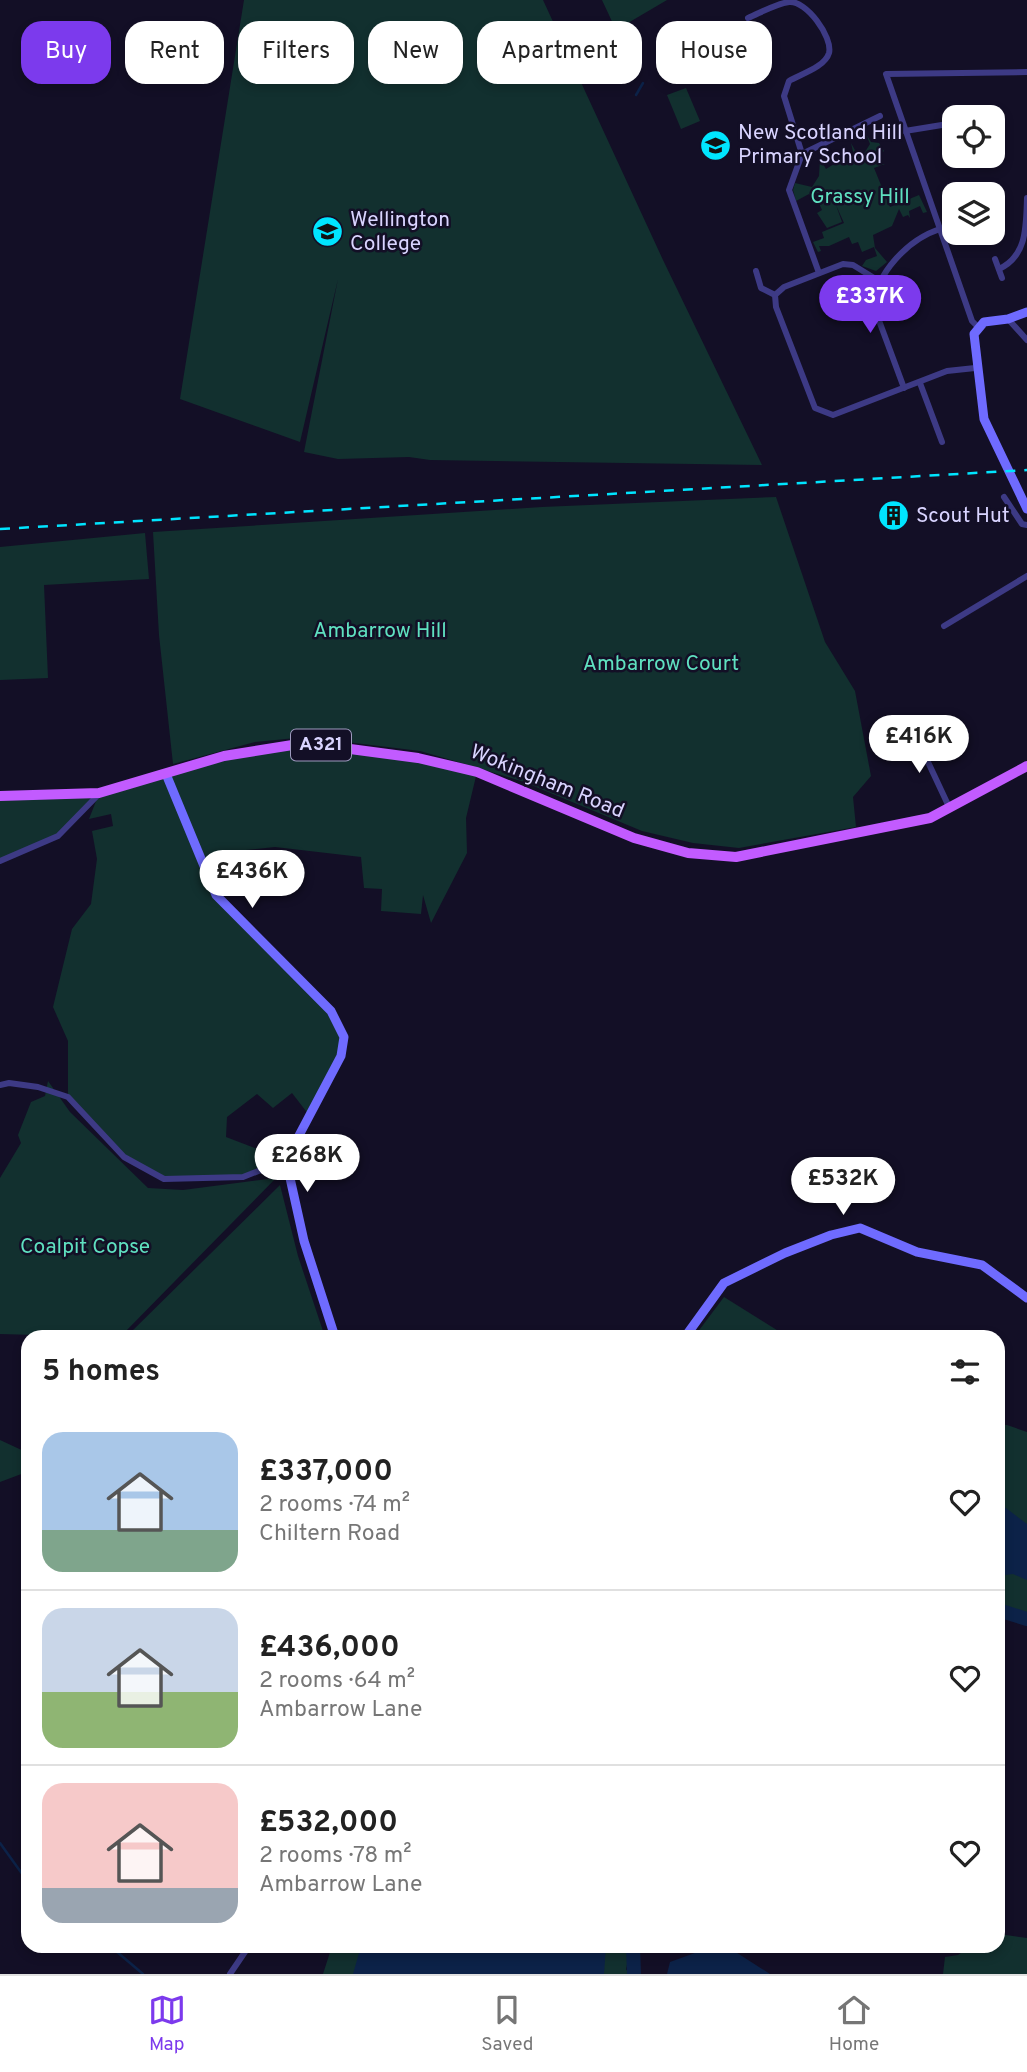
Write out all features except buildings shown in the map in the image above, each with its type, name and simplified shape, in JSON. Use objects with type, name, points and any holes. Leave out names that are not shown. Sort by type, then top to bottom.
[{"type":"main road","name":"Wokingham Road","points":[[0,796],[99,793],[235,753],[306,743],[418,758],[489,775],[634,838],[688,853],[736,857],[894,826],[950,809],[1027,766]]},
{"type":"street","points":[[748,18],[788,2],[799,3],[808,7],[829,44],[829,54],[820,65],[789,81],[784,96],[802,154],[789,190],[819,274]]},
{"type":"street","points":[[977,327],[972,321],[886,74],[1027,72]]},
{"type":"street","points":[[802,154],[880,116]]},
{"type":"street","points":[[905,131],[942,125]]},
{"type":"street","points":[[999,269],[1010,265],[1027,237],[1027,198]]},
{"type":"street","points":[[904,388],[874,307],[879,281],[917,239],[940,229]]},
{"type":"street","points":[[995,259],[1002,278]]},
{"type":"street","points":[[775,295],[784,288],[843,264],[853,265],[879,281]]},
{"type":"street","points":[[756,271],[761,288],[775,295]]},
{"type":"street","points":[[775,295],[775,307],[815,408],[833,415],[920,383],[947,370],[975,368]]},
{"type":"street","points":[[1027,312],[1009,319],[984,322],[977,327],[974,334],[975,368],[984,419],[1027,509]]},
{"type":"street","points":[[1009,319],[1027,340]]},
{"type":"street","points":[[920,383],[942,442]]},
{"type":"street","points":[[1003,497],[1022,524],[1027,525]]},
{"type":"street","points":[[944,626],[1027,576]]},
{"type":"street","points":[[913,730],[950,809]]},
{"type":"street","points":[[166,774],[216,895],[331,1011],[344,1037],[341,1056],[286,1160],[304,1241],[333,1330]]},
{"type":"street","points":[[0,861],[58,836],[99,793]]},
{"type":"street","points":[[0,1086],[9,1083],[38,1087],[68,1097],[74,1107],[124,1157],[164,1179],[243,1177],[286,1160]]},
{"type":"street","points":[[690,1330],[724,1283],[785,1253],[831,1235],[860,1228],[917,1252],[982,1265],[1027,1298]]},
{"type":"street","points":[[230,1974],[244,1953]]},
{"type":"green space","points":[[244,0],[543,0],[553,21],[477,21],[477,84],[582,84],[762,465],[430,460],[409,457],[338,459],[304,452],[338,279],[300,442],[180,399],[238,37],[238,84],[354,84],[354,21],[241,21]]},
{"type":"green space","points":[[602,0],[667,0],[631,21],[612,21]]},
{"type":"green space","points":[[686,88],[700,121],[681,129],[667,95]]},
{"type":"green space","name":"Grassy Hill","points":[[866,134],[871,142],[879,143],[884,151],[877,157],[879,164],[885,164],[874,168],[890,207],[919,195],[927,212],[923,213],[920,206],[909,211],[910,218],[908,215],[903,217],[899,209],[892,226],[873,235],[875,248],[887,262],[876,271],[862,266],[866,260],[877,256],[874,247],[862,252],[858,242],[852,244],[849,237],[829,246],[819,246],[821,251],[818,252],[813,242],[824,238],[822,232],[844,223],[836,205],[842,222],[827,228],[817,213],[822,210],[816,197],[811,198],[809,194],[796,201],[793,190],[795,183],[812,187],[819,176],[820,159],[826,169],[839,161],[836,151],[841,160],[854,156],[851,143],[856,152],[865,152],[870,144]]},
{"type":"green space","points":[[776,497],[825,642],[855,691],[871,776],[853,797],[856,827],[739,848],[693,843],[642,831],[524,782],[420,751],[306,737],[255,742],[173,764],[159,635],[153,532],[542,507]]},
{"type":"green space","points":[[145,533],[149,579],[44,585],[48,678],[0,680],[0,547]]},
{"type":"green space","points":[[305,743],[477,772],[466,818],[467,853],[431,923],[423,895],[421,914],[381,911],[382,889],[364,888],[361,857],[275,847],[246,850],[251,869],[217,895],[326,1007],[339,1025],[344,1038],[341,1056],[309,1115],[292,1093],[273,1108],[257,1094],[227,1117],[226,1137],[286,1160],[243,1177],[164,1179],[124,1157],[68,1097],[68,1041],[53,1007],[72,929],[91,904],[97,859],[92,831],[113,826],[111,814],[89,819],[98,796],[58,836],[0,861],[0,796],[99,793],[224,756]]},
{"type":"green space","name":"Coalpit Copse","points":[[48,1081],[70,1112],[148,1188],[183,1190],[276,1178],[127,1330],[21,1330],[21,1335],[0,1334],[0,1178],[21,1143],[18,1135],[31,1102],[45,1096]]},
{"type":"green space","points":[[280,1185],[298,1256],[323,1330],[133,1330]]},
{"type":"green space","points":[[724,1297],[777,1330],[699,1330]]},
{"type":"green space","points":[[1005,1425],[1027,1432],[1027,1620],[1005,1613]]},
{"type":"green space","points":[[0,1440],[21,1450],[21,1474],[0,1482]]},
{"type":"green space","points":[[1005,1935],[1027,1938],[1027,1974],[943,1974],[945,1957],[1005,1953]]},
{"type":"green space","points":[[330,1953],[630,1953],[626,1969],[629,1974],[323,1974]]},
{"type":"water","points":[[1005,1507],[1027,1524],[1027,1580],[1013,1574],[1005,1575]]},
{"type":"water","points":[[359,1953],[606,1953],[604,1974],[353,1974]]},
{"type":"water","points":[[695,1953],[737,1953],[770,1974],[667,1974],[670,1962]]},
{"type":"waterway","points":[[636,95],[643,83]]},
{"type":"waterway","points":[[1005,1612],[1027,1619]]},
{"type":"waterway","points":[[0,1843],[21,1872]]},
{"type":"waterway","points":[[118,1953],[143,1974]]},
{"type":"waterway","points":[[633,1953],[634,1974]]},
{"type":"railway","points":[[0,529],[1027,470]]},
{"type":"place","name":"New Scotland Hill Primary School","points":[[715,145]]},
{"type":"place","name":"Wellington College","points":[[327,232]]},
{"type":"place","name":"Scout Hut","points":[[893,516]]},
{"type":"park label","name":"Ambarrow Hill","points":[[380,631]]},
{"type":"park label","name":"Ambarrow Court","points":[[661,664]]}]
